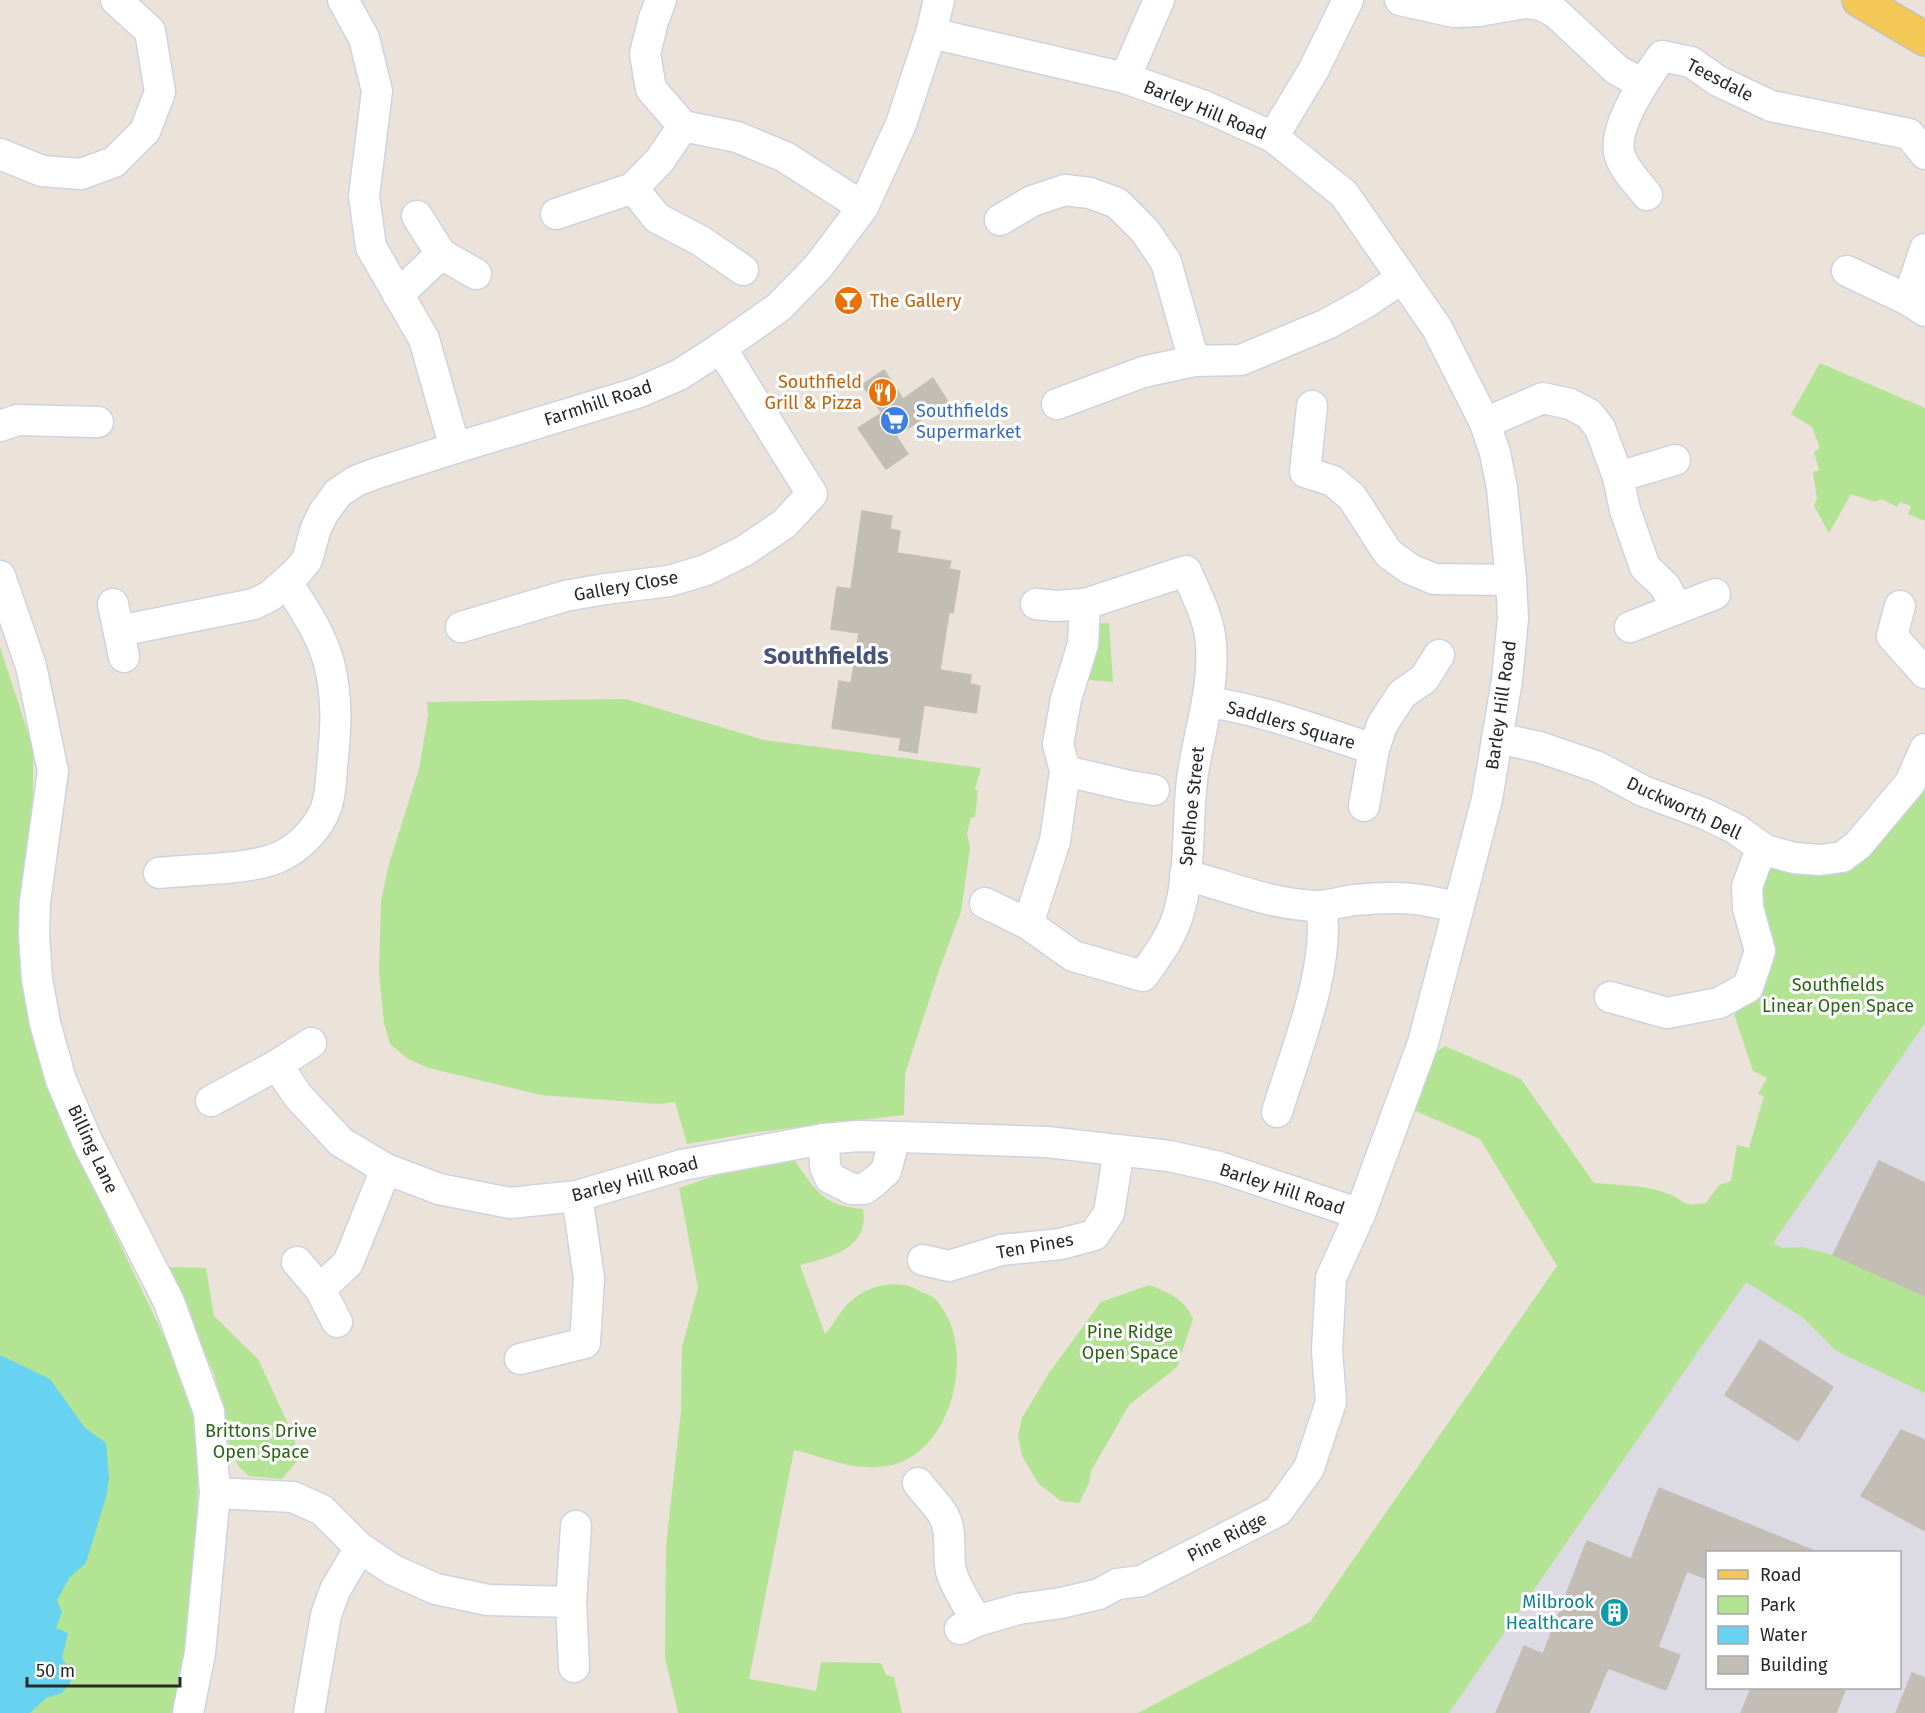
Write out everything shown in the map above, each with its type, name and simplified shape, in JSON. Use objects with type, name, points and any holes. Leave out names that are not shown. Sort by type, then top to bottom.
[{"type":"main road","points":[[1859,0],[1925,39]]},
{"type":"street","points":[[0,154],[42,171],[81,174],[114,162],[145,131],[160,92],[150,31],[116,0]]},
{"type":"street","points":[[343,0],[364,38],[377,91],[364,196],[370,247],[424,339],[455,448]]},
{"type":"street","points":[[661,0],[652,21],[645,54],[649,81],[651,89],[683,126],[737,137],[785,157],[863,207]]},
{"type":"street","name":"Farmhill Road","points":[[119,631],[254,604],[270,596],[287,582],[307,560],[316,528],[338,493],[374,474],[637,393],[679,375],[779,307],[818,267],[863,207],[901,124],[931,33],[939,0]]},
{"type":"street","points":[[1125,78],[1159,0]]},
{"type":"street","points":[[1274,137],[1313,71],[1348,0]]},
{"type":"street","points":[[1400,0],[1454,12],[1479,11],[1525,3],[1541,5],[1556,13],[1617,70],[1642,84]]},
{"type":"street","name":"Barley Hill Road","points":[[278,1065],[298,1096],[341,1142],[386,1169],[440,1189],[510,1203],[577,1196],[682,1165],[824,1139],[858,1136],[1047,1143],[1169,1156],[1219,1167],[1360,1214],[1424,1043],[1487,799],[1508,680],[1513,618],[1511,580],[1502,488],[1495,453],[1485,423],[1437,328],[1344,194],[1274,137],[1204,106],[1125,78],[931,33]]},
{"type":"street","name":"Teesdale","points":[[1647,195],[1627,169],[1619,154],[1619,141],[1623,126],[1642,84],[1662,56],[1691,62],[1718,81],[1771,106],[1909,134],[1925,154]]},
{"type":"street","points":[[556,214],[633,188],[660,160],[683,126]]},
{"type":"street","points":[[633,188],[657,218],[701,241],[742,270]]},
{"type":"street","points":[[1000,220],[1032,201],[1065,190],[1090,193],[1117,203],[1145,231],[1166,262],[1194,361]]},
{"type":"street","points":[[417,216],[441,254],[476,274]]},
{"type":"street","points":[[1847,271],[1917,305],[1925,249]]},
{"type":"street","points":[[398,295],[441,254]]},
{"type":"street","points":[[1057,404],[1143,372],[1194,361],[1241,360],[1327,324],[1365,303],[1402,278]]},
{"type":"street","name":"Gallery Close","points":[[461,627],[565,597],[605,589],[669,581],[706,570],[744,551],[784,524],[812,494],[721,348]]},
{"type":"street","points":[[1485,423],[1543,398],[1570,404],[1589,414],[1600,428],[1618,477],[1624,510],[1645,567],[1665,586],[1677,609]]},
{"type":"street","points":[[1312,406],[1305,472],[1333,481],[1352,497],[1388,552],[1410,569],[1434,579],[1511,580]]},
{"type":"street","points":[[0,426],[17,420],[98,422]]},
{"type":"street","points":[[1618,477],[1675,460]]},
{"type":"street","name":"Spelhoe Street","points":[[1085,604],[1186,571],[1205,613],[1212,657],[1208,702],[1198,740],[1192,783],[1185,875],[1288,904],[1321,906],[1350,900],[1392,896],[1425,898],[1458,908]]},
{"type":"street","name":"Billing Lane","points":[[0,576],[31,666],[53,771],[34,902],[36,957],[45,1023],[61,1080],[87,1141],[169,1302],[209,1412],[215,1493],[201,1653],[188,1713]]},
{"type":"street","points":[[159,873],[257,864],[278,858],[295,848],[310,834],[323,814],[330,792],[337,719],[335,690],[328,661],[316,629],[287,582]]},
{"type":"street","points":[[1630,627],[1715,594]]},
{"type":"street","points":[[1028,924],[1055,841],[1065,771],[1058,744],[1066,699],[1083,644],[1085,604],[1056,606],[1036,604]]},
{"type":"street","points":[[1900,606],[1892,636],[1925,673]]},
{"type":"street","name":"Saddlers Square","points":[[1364,806],[1374,749],[1382,725],[1402,694],[1425,679],[1440,655]]},
{"type":"street","name":"Saddlers Square","points":[[1208,702],[1226,704],[1374,749]]},
{"type":"street","name":"Duckworth Dell","points":[[1497,738],[1539,747],[1598,767],[1643,791],[1705,814],[1736,829],[1765,850],[1794,858],[1820,860],[1842,856],[1858,845],[1911,783],[1925,749]]},
{"type":"street","points":[[1065,771],[1154,790]]},
{"type":"street","points":[[1610,997],[1667,1013],[1719,1003],[1748,987],[1760,951],[1748,908],[1747,887],[1756,862],[1765,850]]},
{"type":"street","points":[[985,903],[1028,924],[1073,956],[1143,976],[1167,942],[1180,909],[1185,875]]},
{"type":"street","points":[[1277,1112],[1317,978],[1322,950],[1321,906]]},
{"type":"street","points":[[211,1101],[278,1065],[311,1043]]},
{"type":"street","points":[[824,1139],[825,1167],[830,1178],[852,1189],[864,1188],[886,1171],[895,1137]]},
{"type":"street","name":"Ten Pines","points":[[923,1260],[949,1266],[1001,1250],[1061,1244],[1094,1235],[1109,1213],[1119,1150]]},
{"type":"street","points":[[320,1289],[348,1263],[386,1169]]},
{"type":"street","points":[[520,1359],[596,1348],[577,1196]]},
{"type":"street","name":"Pine Ridge","points":[[918,1483],[944,1517],[949,1532],[948,1553],[951,1572],[969,1625],[1018,1609],[1080,1599],[1099,1594],[1117,1584],[1140,1581],[1278,1511],[1309,1468],[1331,1402],[1327,1350],[1331,1278],[1360,1214]]},
{"type":"street","points":[[297,1262],[320,1289],[337,1322]]},
{"type":"street","points":[[215,1493],[293,1497],[322,1510],[360,1548],[393,1570],[436,1589],[488,1600],[571,1602]]},
{"type":"street","points":[[574,1666],[571,1602],[576,1526]]},
{"type":"street","points":[[309,1713],[326,1615],[335,1590],[360,1548]]},
{"type":"shaded area","points":[[1925,1023],[1925,1296],[1833,1255],[1801,1247],[1782,1249],[1772,1243]]},
{"type":"shaded area","points":[[1746,1281],[1802,1317],[1836,1351],[1925,1393],[1925,1713],[1449,1713]]},
{"type":"green space","points":[[1820,363],[1925,408],[1925,521],[1908,514],[1911,506],[1900,502],[1897,507],[1882,499],[1875,502],[1851,494],[1829,533],[1814,506],[1817,499],[1813,472],[1819,470],[1814,452],[1820,448],[1812,427],[1791,414]]},
{"type":"green space","points":[[1109,623],[1113,682],[1079,679],[1091,624]]},
{"type":"green space","points":[[0,647],[33,748],[34,1036],[108,1219],[169,1347],[182,1379],[195,1423],[198,1471],[196,1571],[176,1713],[0,1713]]},
{"type":"green space","points":[[626,699],[764,740],[981,768],[975,789],[978,791],[975,817],[971,818],[967,833],[970,848],[961,912],[939,970],[905,1074],[904,1115],[757,1132],[687,1144],[675,1102],[659,1104],[541,1095],[429,1068],[408,1059],[390,1044],[384,1023],[379,973],[381,901],[389,864],[419,769],[428,716],[427,702]]},
{"type":"green space","name":"Southfields Linear Open Space","points":[[1925,749],[1925,1023],[1773,1243],[1782,1248],[1801,1247],[1833,1255],[1925,1296],[1925,1393],[1836,1351],[1802,1317],[1746,1282],[1449,1713],[1138,1713],[1310,1622],[1557,1266],[1480,1139],[1411,1109],[1430,1056],[1445,1046],[1521,1079],[1594,1183],[1648,1188],[1673,1195],[1686,1204],[1706,1203],[1719,1185],[1731,1181],[1737,1145],[1749,1148],[1764,1096],[1758,1094],[1767,1078],[1753,1071],[1732,1008],[1748,987],[1756,862],[1842,857]]},
{"type":"green space","points":[[795,1161],[815,1189],[829,1200],[863,1209],[864,1223],[854,1242],[835,1254],[800,1265],[825,1334],[846,1305],[862,1293],[883,1285],[909,1286],[932,1297],[942,1308],[952,1327],[956,1350],[956,1374],[952,1399],[942,1422],[929,1441],[912,1456],[892,1465],[866,1467],[842,1464],[794,1450],[749,1679],[816,1691],[821,1662],[881,1663],[886,1675],[894,1677],[902,1713],[678,1713],[665,1658],[666,1546],[681,1411],[682,1347],[698,1288],[679,1188],[755,1162]]},
{"type":"green space","name":"Brittons Drive Open Space","points":[[168,1267],[206,1268],[214,1316],[258,1359],[294,1437],[298,1460],[282,1479],[249,1476],[239,1467],[229,1446],[227,1422],[214,1374]]},
{"type":"green space","name":"Pine Ridge Open Space","points":[[1149,1285],[1181,1301],[1193,1319],[1177,1367],[1129,1405],[1091,1471],[1089,1483],[1079,1503],[1061,1501],[1039,1484],[1022,1456],[1018,1435],[1022,1418],[1049,1373],[1101,1302]]},
{"type":"water","points":[[0,1355],[50,1379],[85,1428],[106,1443],[109,1478],[106,1497],[86,1563],[70,1577],[57,1600],[62,1613],[56,1628],[68,1633],[62,1658],[69,1668],[71,1681],[62,1693],[46,1698],[30,1713],[0,1713]]},
{"type":"building","name":"Southfields Supermarket","points":[[884,370],[903,399],[933,378],[948,402],[896,436],[908,454],[886,469],[858,428],[882,413],[862,385]]},
{"type":"building","points":[[862,511],[892,516],[890,529],[900,531],[897,553],[951,561],[949,569],[960,571],[953,613],[949,612],[940,670],[971,675],[970,684],[980,686],[976,713],[924,705],[917,753],[899,750],[901,738],[832,728],[839,681],[851,683],[859,633],[831,629],[837,587],[851,589]]},
{"type":"building","points":[[1879,1161],[1925,1183],[1925,1296],[1833,1255]]},
{"type":"building","points":[[1760,1340],[1833,1387],[1798,1441],[1725,1395]]},
{"type":"building","points":[[1901,1430],[1925,1440],[1925,1531],[1861,1496]]},
{"type":"building","points":[[1659,1488],[1815,1551],[1706,1551],[1706,1579],[1687,1571],[1658,1647],[1680,1655],[1666,1690],[1608,1668],[1589,1713],[1496,1713],[1524,1646],[1543,1654],[1587,1541],[1631,1559]]},
{"type":"building","points":[[1912,1673],[1925,1678],[1925,1713],[1896,1713]]},
{"type":"building","points":[[1751,1689],[1846,1689],[1836,1713],[1741,1713]]},
{"type":"place","name":"The Gallery","points":[[849,301]]},
{"type":"place","name":"Southfield Grill & Pizza","points":[[883,392]]},
{"type":"place","name":"Southfields Supermarket","points":[[895,421]]},
{"type":"place","name":"Milbrook Healthcare","points":[[1615,1612]]},
{"type":"district","name":"Southfields","points":[[826,656]]}]
